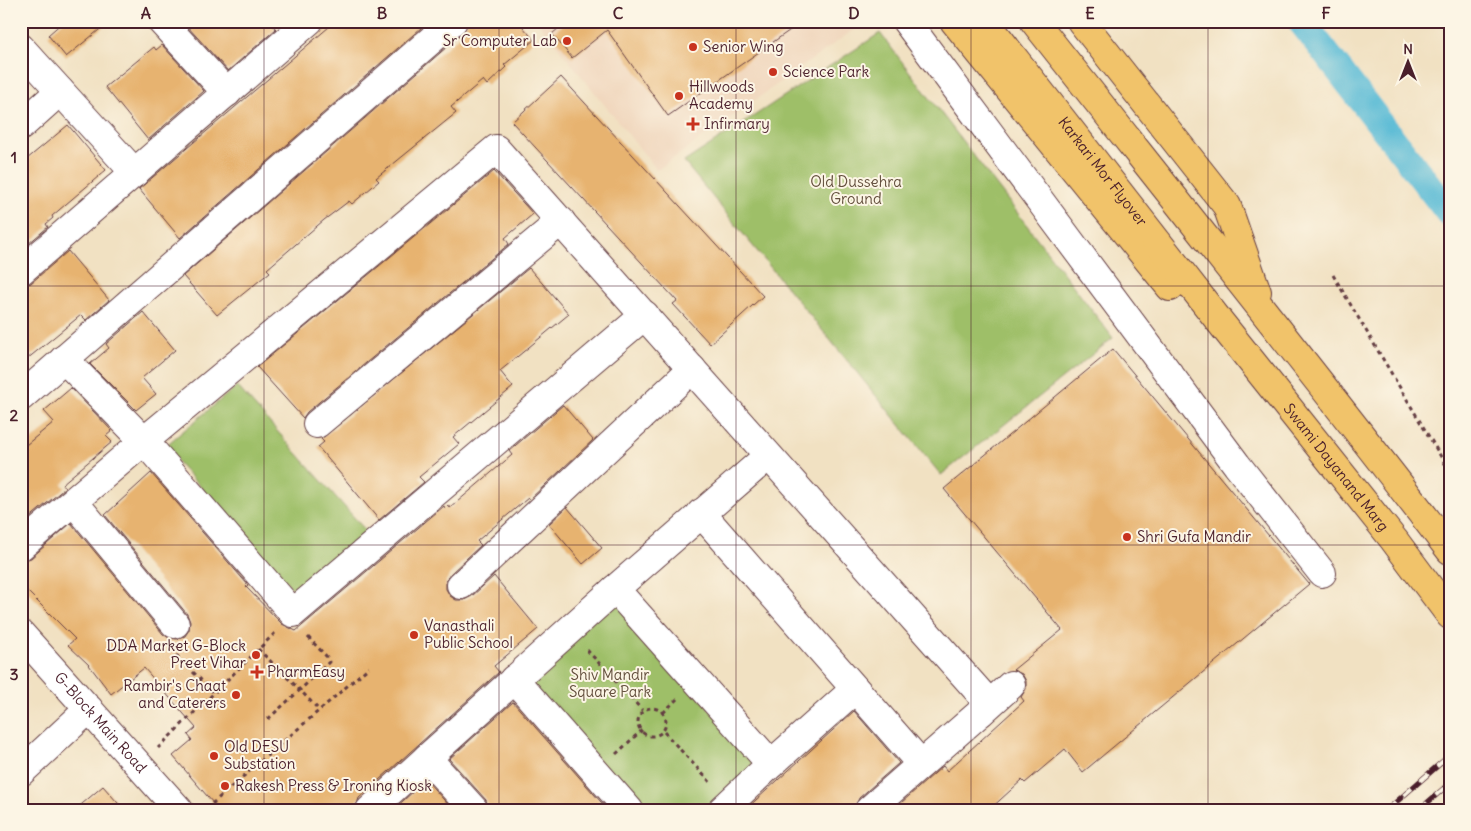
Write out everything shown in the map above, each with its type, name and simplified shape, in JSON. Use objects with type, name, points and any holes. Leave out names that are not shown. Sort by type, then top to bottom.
[{"type":"main road","points":[[954,21],[1174,292],[1220,322]]},
{"type":"main road","name":"Karkari Mor Flyover","points":[[985,21],[1220,322]]},
{"type":"main road","points":[[1034,21],[1225,263],[1262,307],[1450,550]]},
{"type":"main road","points":[[1082,21],[1128,83],[1227,206],[1262,307]]},
{"type":"main road","name":"Swami Dayanand Marg","points":[[1220,322],[1394,540],[1450,615]]},
{"type":"street","points":[[161,21],[227,93]]},
{"type":"street","points":[[21,271],[310,21]]},
{"type":"street","points":[[21,397],[453,21]]},
{"type":"street","points":[[906,21],[1237,465],[1322,573]]},
{"type":"street","points":[[21,48],[135,174]]},
{"type":"street","points":[[21,126],[60,91]]},
{"type":"street","points":[[21,546],[144,441],[496,149],[980,693],[984,702],[981,712]]},
{"type":"street","points":[[317,424],[561,221]]},
{"type":"street","points":[[64,359],[144,441],[293,613],[645,315]]},
{"type":"street","points":[[462,584],[692,369]]},
{"type":"street","points":[[370,810],[615,588],[768,456]]},
{"type":"street","points":[[74,502],[175,624]]},
{"type":"street","points":[[701,513],[921,764]]},
{"type":"street","points":[[615,588],[770,764]]},
{"type":"street","name":"G-Block Main Road","points":[[21,634],[179,810]]},
{"type":"street","points":[[514,679],[629,810]]},
{"type":"street","points":[[869,810],[1011,685]]},
{"type":"street","points":[[720,800],[770,764],[855,689]]},
{"type":"street","points":[[21,772],[89,710]]},
{"type":"street","points":[[427,758],[474,810]]},
{"type":"path","points":[[1333,275],[1450,472]]},
{"type":"path","points":[[139,765],[276,631]]},
{"type":"path","points":[[268,719],[329,662],[327,657],[302,632]]},
{"type":"path","points":[[581,644],[642,710]]},
{"type":"path","points":[[258,649],[319,710]]},
{"type":"path","points":[[176,655],[214,693]]},
{"type":"path","points":[[205,810],[369,667]]},
{"type":"path","points":[[663,713],[683,694]]},
{"type":"path","points":[[652,708],[663,713],[667,726],[664,732],[651,736],[642,730],[639,720],[642,710],[652,708]]},
{"type":"path","points":[[610,760],[642,730]]},
{"type":"path","points":[[664,732],[720,800]]},
{"type":"shaded area","name":"Hillwoods Academy","points":[[537,21],[866,21],[657,170]]},
{"type":"green space","name":"Old Dussehra Ground","points":[[880,33],[1113,338],[941,475],[684,162]]},
{"type":"green space","points":[[237,386],[368,533],[297,594],[164,447]]},
{"type":"green space","name":"Shiv Mandir Square Park","points":[[617,599],[758,766],[711,810],[641,810],[526,678]]},
{"type":"building","points":[[64,21],[110,21],[66,57],[48,35]]},
{"type":"building","points":[[191,21],[269,21],[276,29],[228,71],[186,25]]},
{"type":"building","points":[[336,21],[429,21],[180,238],[139,189]]},
{"type":"building","points":[[468,21],[518,21],[534,40],[504,65],[506,67],[487,85],[483,80],[451,107],[456,113],[376,178],[379,181],[352,204],[349,201],[324,220],[267,269],[270,272],[217,315],[183,276],[463,33]]},
{"type":"building","name":"Senior Wing","points":[[567,21],[803,21],[668,116],[607,30],[572,58],[552,34]]},
{"type":"building","points":[[162,45],[204,91],[148,140],[105,87],[154,47],[156,50]]},
{"type":"building","points":[[561,77],[763,296],[710,344],[673,304],[677,301],[512,122]]},
{"type":"building","points":[[68,125],[106,170],[52,216],[53,218],[46,224],[48,227],[21,250],[21,164]]},
{"type":"building","points":[[494,171],[533,214],[505,238],[509,244],[307,412],[303,418],[257,367]]},
{"type":"building","points":[[68,251],[109,300],[86,320],[81,315],[21,364],[21,286],[31,283]]},
{"type":"building","points":[[529,268],[569,314],[500,371],[513,387],[453,437],[459,444],[419,477],[424,482],[379,520],[318,447],[324,442],[321,439]]},
{"type":"building","points":[[143,312],[175,350],[142,378],[156,394],[136,410],[90,364],[109,348],[106,344]]},
{"type":"building","name":"Shri Gufa Mandir","points":[[1113,349],[1309,584],[1083,772],[1065,749],[1025,783],[1022,780],[989,810],[893,810],[943,766],[947,771],[1024,701],[1021,697],[1026,689],[1026,681],[1022,674],[1013,670],[1062,630],[944,489]]},
{"type":"building","points":[[71,388],[112,431],[106,436],[112,442],[62,484],[65,488],[21,525],[21,449],[54,422],[44,411]]},
{"type":"building","points":[[563,405],[593,440],[529,500],[528,498],[477,541],[481,545],[450,574],[446,581],[446,589],[450,596],[456,600],[464,600],[472,596],[494,576],[538,629],[494,666],[499,672],[359,798],[355,810],[219,810],[173,756],[192,740],[188,735],[196,728],[144,668],[111,694],[89,665],[68,645],[75,639],[21,585],[21,561],[31,558],[71,523],[163,634],[169,638],[177,639],[185,636],[189,630],[190,622],[187,614],[105,515],[151,473],[248,585],[246,587],[282,624],[296,631],[444,506],[445,508],[448,505],[450,508],[512,455],[509,451]]},
{"type":"building","points":[[567,507],[602,548],[583,564],[549,524]]},
{"type":"building","points":[[513,702],[608,810],[489,810],[486,800],[449,759]]},
{"type":"building","points":[[854,711],[899,763],[859,798],[854,810],[745,810]]},
{"type":"building","points":[[426,780],[453,810],[393,810]]},
{"type":"building","points":[[103,786],[124,810],[75,810]]},
{"type":"waterway","points":[[1301,21],[1450,214]]},
{"type":"railway","points":[[1387,810],[1450,755]]},
{"type":"railway","points":[[1419,810],[1450,783]]},
{"type":"place","name":"Sr Computer Lab","points":[[567,41]]},
{"type":"place","name":"Senior Wing","points":[[693,47]]},
{"type":"place","name":"Science Park","points":[[773,72]]},
{"type":"place","name":"Hillwoods Academy","points":[[679,96]]},
{"type":"place","name":"Infirmary","points":[[693,124]]},
{"type":"place","name":"Shri Gufa Mandir","points":[[1127,537]]},
{"type":"place","name":"Vanasthali Public School","points":[[414,635]]},
{"type":"place","name":"DDA Market G-Block Preet Vihar","points":[[256,655]]},
{"type":"place","name":"PharmEasy","points":[[257,672]]},
{"type":"place","name":"Rambir's Chaat and Caterers","points":[[236,695]]},
{"type":"place","name":"Old DESU Substation","points":[[214,756]]},
{"type":"place","name":"Rakesh Press & Ironing Kiosk","points":[[225,786]]}]
